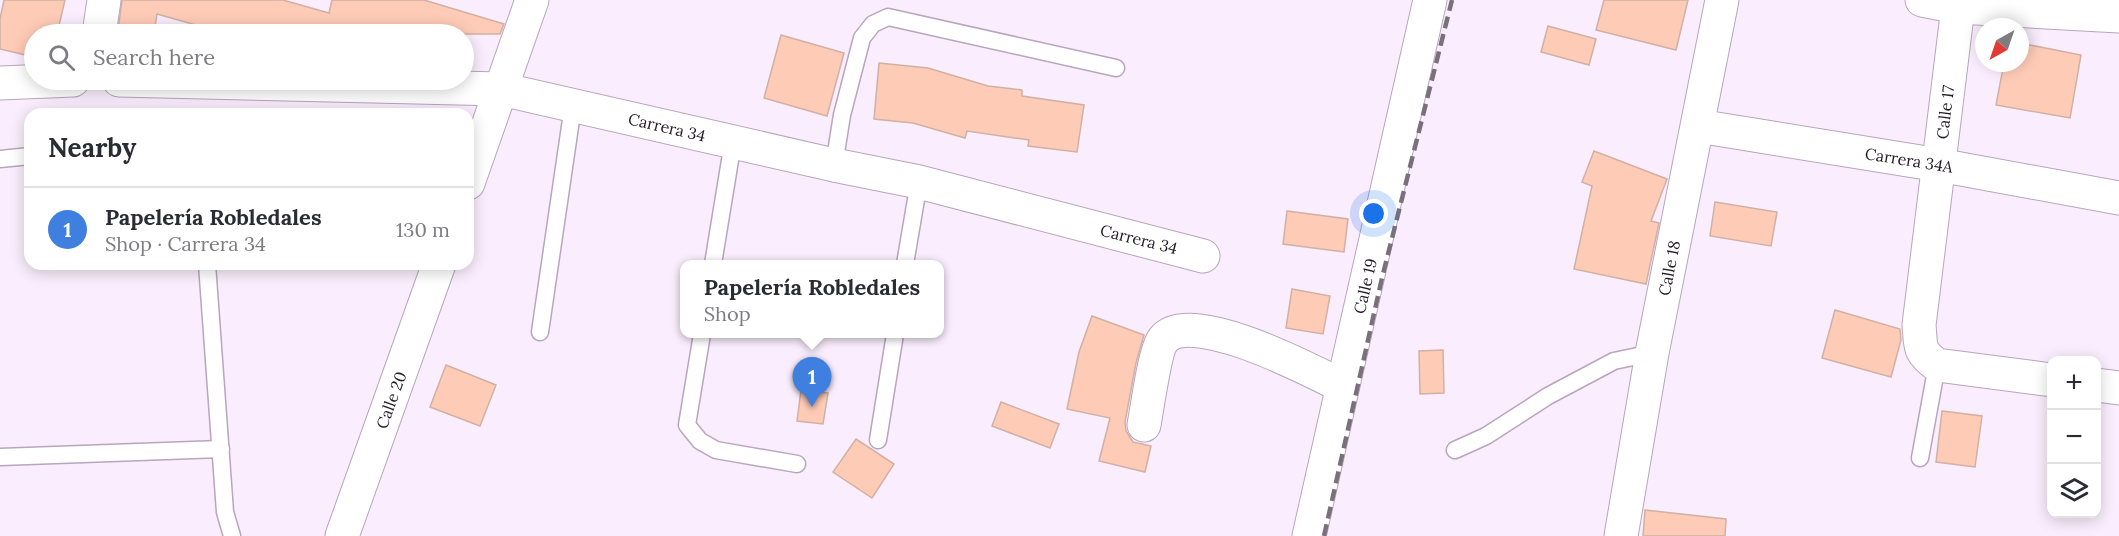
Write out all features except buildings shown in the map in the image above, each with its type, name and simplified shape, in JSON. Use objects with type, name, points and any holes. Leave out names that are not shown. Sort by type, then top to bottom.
[{"type":"street","points":[[100,24],[104,0]]},
{"type":"street","points":[[474,166],[532,0]]},
{"type":"street","name":"Calle 19","points":[[1309,536],[1430,0]]},
{"type":"street","name":"Calle 18","points":[[1621,536],[1652,353],[1722,0]]},
{"type":"street","points":[[1922,0],[1958,7],[2119,16]]},
{"type":"street","name":"Calle 17","points":[[1937,365],[1924,356],[1919,325],[1958,7]]},
{"type":"street","points":[[0,83],[24,82]]},
{"type":"street","name":"Carrera 34","points":[[474,88],[501,89],[834,165],[919,182],[1203,256]]},
{"type":"street","name":"Carrera 34A","points":[[1698,126],[1939,165],[2119,198]]},
{"type":"street","name":"Calle 20","points":[[342,536],[437,270]]},
{"type":"street","points":[[1144,425],[1156,359],[1163,340],[1174,333],[1188,330],[1220,334],[1255,345],[1342,386]]},
{"type":"street","points":[[1937,365],[2047,379]]},
{"type":"street","points":[[2101,386],[2119,388]]},
{"type":"lane","points":[[834,165],[842,115],[862,38],[873,24],[888,17],[1116,68]]},
{"type":"lane","points":[[540,332],[573,106]]},
{"type":"lane","points":[[714,260],[733,142]]},
{"type":"lane","points":[[0,159],[24,157]]},
{"type":"lane","points":[[906,260],[919,182]]},
{"type":"lane","points":[[207,270],[225,512],[232,536]]},
{"type":"lane","points":[[701,338],[687,425],[700,441],[716,450],[797,464]]},
{"type":"lane","points":[[878,440],[894,338]]},
{"type":"lane","points":[[1455,450],[1486,436],[1548,396],[1614,361],[1652,353]]},
{"type":"lane","points":[[1920,458],[1937,365]]},
{"type":"lane","points":[[0,457],[220,449]]},
{"type":"railway","points":[[1324,536],[1382,278],[1452,0]]},
{"type":"place","name":"Papelería Robledales","points":[[812,407]]}]
